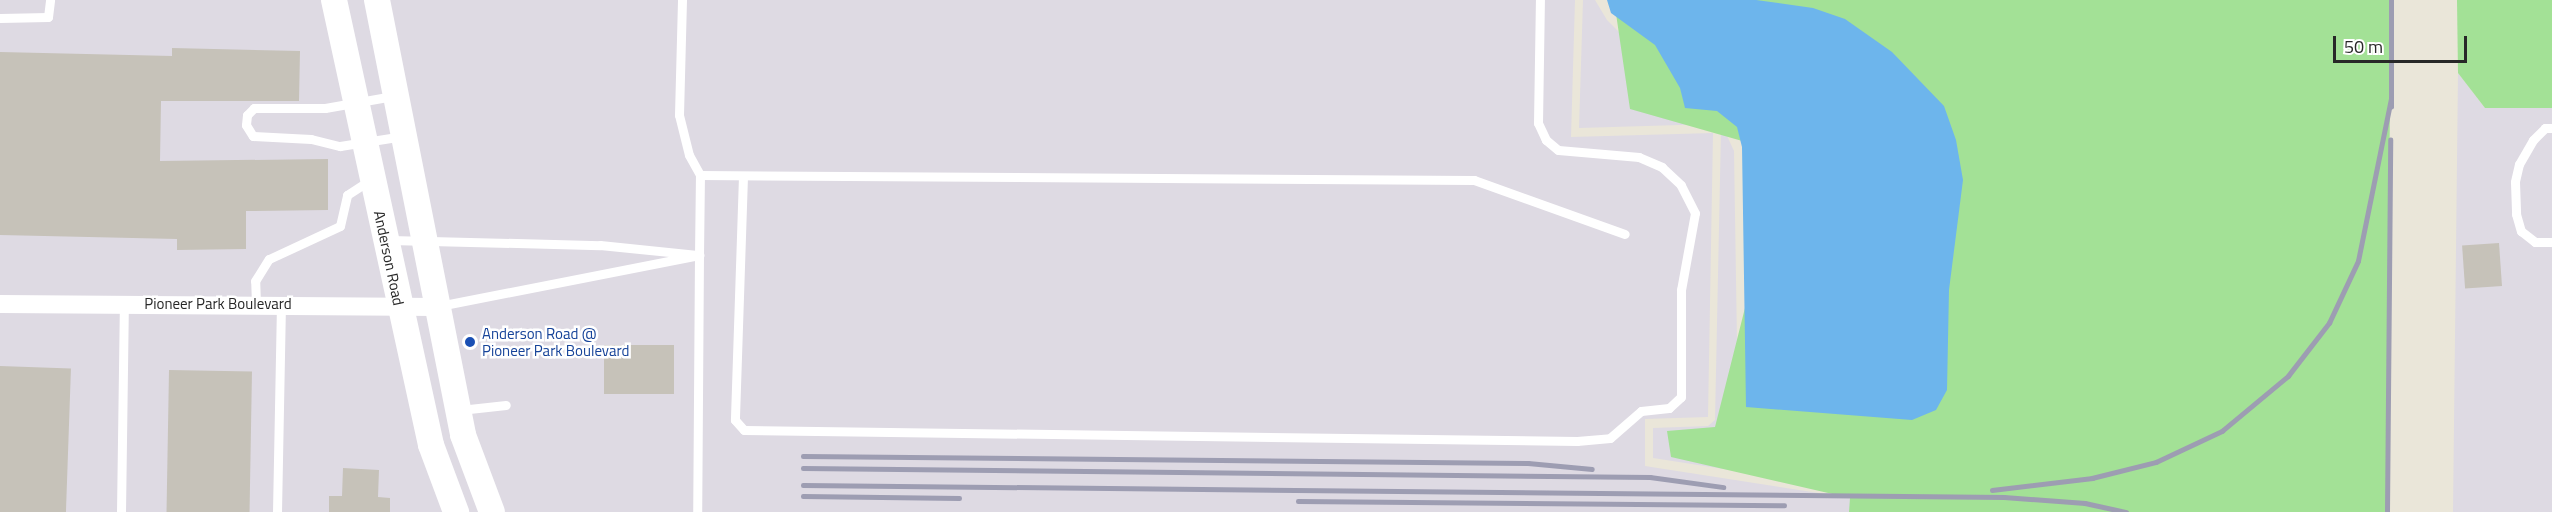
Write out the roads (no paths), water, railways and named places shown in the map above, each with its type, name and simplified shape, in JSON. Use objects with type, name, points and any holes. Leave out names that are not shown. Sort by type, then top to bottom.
[{"type":"main road","name":"Anderson Road","points":[[334,0],[399,307],[431,445],[456,512]]},
{"type":"main road","points":[[377,0],[463,435],[492,512]]},
{"type":"street","name":"Pioneer Park Boulevard","points":[[0,304],[281,304],[436,307]]},
{"type":"lane","points":[[0,18],[48,17],[50,0]]},
{"type":"lane","points":[[682,0],[679,115],[689,155],[700,175],[697,512]]},
{"type":"lane","points":[[744,176],[735,420],[744,430],[1577,441],[1610,438],[1641,411],[1669,408],[1681,397],[1681,290],[1695,213],[1681,185],[1662,167],[1639,157],[1558,150],[1546,140],[1538,123],[1540,0]]},
{"type":"lane","points":[[395,96],[325,108],[254,108],[247,115],[246,125],[253,136],[311,139],[340,146],[403,136]]},
{"type":"lane","points":[[2552,128],[2545,128],[2533,140],[2519,164],[2515,182],[2516,214],[2521,231],[2535,242],[2552,242]]},
{"type":"lane","points":[[700,175],[1474,180],[1625,234]]},
{"type":"lane","points":[[256,304],[255,281],[269,260],[340,226],[346,195],[372,179]]},
{"type":"lane","points":[[385,241],[423,239],[600,245],[699,255]]},
{"type":"lane","points":[[436,307],[699,255]]},
{"type":"lane","points":[[121,512],[124,304]]},
{"type":"lane","points":[[277,512],[281,304]]},
{"type":"lane","points":[[458,411],[506,405]]},
{"type":"water","points":[[1607,0],[1756,0],[1813,8],[1845,19],[1892,52],[1944,106],[1956,140],[1963,180],[1949,290],[1947,390],[1936,410],[1912,420],[1746,407],[1742,147],[1737,127],[1717,111],[1685,108],[1680,88],[1655,45],[1611,13]]},
{"type":"railway","points":[[2391,0],[2391,107]]},
{"type":"railway","points":[[1992,490],[2092,478],[2156,462],[2222,431],[2288,376],[2329,323],[2358,261],[2391,99]]},
{"type":"railway","points":[[2387,512],[2390,140]]},
{"type":"railway","points":[[803,456],[1528,463],[1592,469]]},
{"type":"railway","points":[[803,468],[1650,477],[1723,487]]},
{"type":"railway","points":[[803,485],[2004,497],[2085,503],[2126,512]]},
{"type":"railway","points":[[803,496],[959,498]]},
{"type":"railway","points":[[1298,501],[1784,505]]},
{"type":"place","name":"Anderson Road @ Pioneer Park Boulevard","points":[[470,342]]}]
